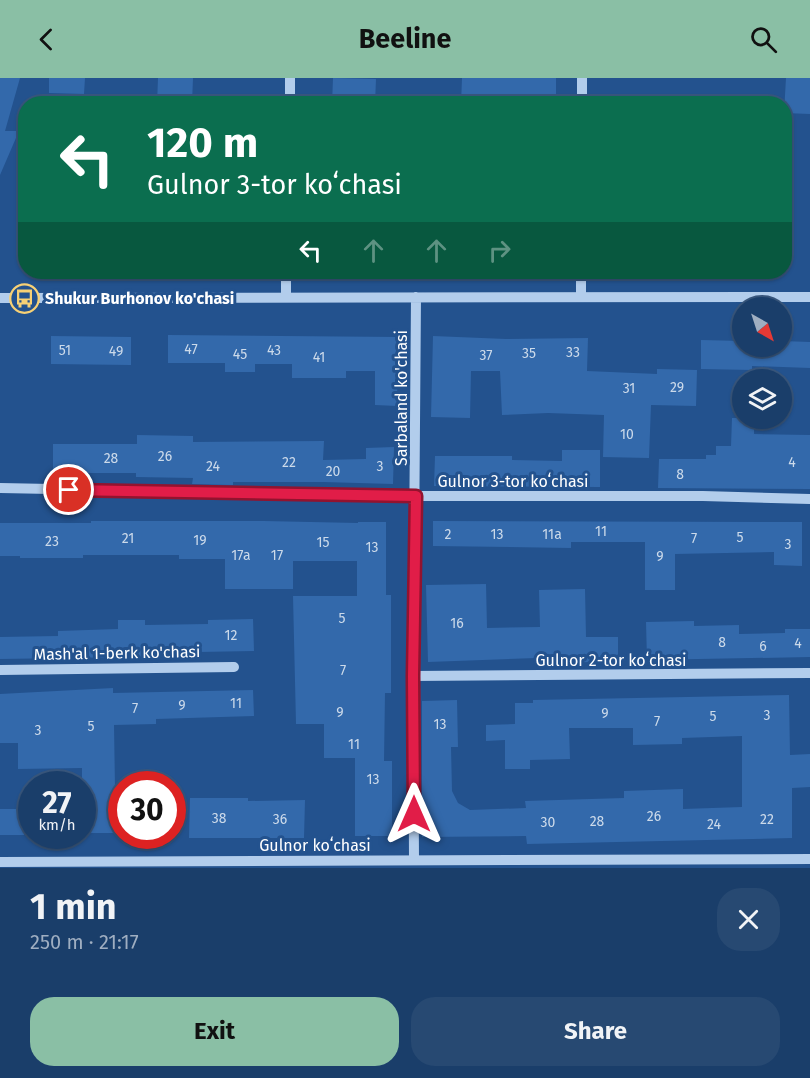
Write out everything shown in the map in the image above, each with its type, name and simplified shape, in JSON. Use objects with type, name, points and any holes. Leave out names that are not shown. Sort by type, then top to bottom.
[{"type":"street","points":[[290,78],[290,96]]},
{"type":"street","points":[[582,78],[582,96]]},
{"type":"street","points":[[286,279],[286,297]]},
{"type":"street","points":[[581,279],[581,297]]},
{"type":"street","name":"Sarbaland ko'chasi","points":[[414,859],[416,297]]},
{"type":"street","points":[[0,298],[810,297]]},
{"type":"street","name":"Gulnor 3-tor koʻchasi","points":[[0,488],[416,496],[703,496],[810,499]]},
{"type":"street","name":"Mash'al 1-berk ko'chasi","points":[[0,670],[234,667]]},
{"type":"street","name":"Gulnor 2-tor koʻchasi","points":[[413,676],[810,673]]},
{"type":"street","name":"Gulnor koʻchasi","points":[[0,862],[810,859]]},
{"type":"building","points":[[0,78],[20,78],[5,131],[18,131],[18,133],[0,175]]},
{"type":"building","points":[[49,78],[85,78],[84,94],[49,93]]},
{"type":"building","points":[[158,78],[193,78],[192,96],[157,96]]},
{"type":"building","points":[[333,78],[376,79],[375,96],[332,96]]},
{"type":"building","points":[[462,78],[556,78],[556,96],[461,96]]},
{"type":"building","points":[[786,78],[810,78],[810,114],[792,113],[792,96],[785,96]]},
{"type":"building","points":[[168,335],[398,337],[397,406],[375,405],[375,371],[346,371],[346,378],[292,378],[292,364],[255,364],[255,372],[225,372],[225,363],[168,363]]},
{"type":"building","points":[[51,336],[131,337],[131,365],[51,364]]},
{"type":"building","points":[[433,336],[506,339],[588,338],[587,371],[657,374],[657,369],[697,370],[696,406],[651,405],[649,458],[603,457],[604,415],[548,413],[502,415],[500,371],[471,371],[470,418],[431,417]]},
{"type":"building","points":[[701,340],[732,341],[732,357],[792,357],[792,341],[810,342],[810,368],[752,366],[752,369],[701,369]]},
{"type":"building","points":[[732,418],[732,429],[754,429],[754,434],[810,435],[810,489],[658,488],[659,459],[706,459],[706,455],[716,455],[716,446],[731,446]]},
{"type":"building","points":[[137,435],[193,436],[193,442],[324,441],[323,460],[366,459],[366,448],[394,447],[393,484],[233,482],[233,485],[192,484],[193,478],[136,477],[136,473],[53,473],[53,444],[137,444]]},
{"type":"building","points":[[562,450],[600,450],[600,487],[434,486],[435,456],[512,456],[512,460],[562,461]]},
{"type":"building","points":[[91,521],[386,522],[386,595],[391,595],[391,693],[385,693],[384,761],[392,761],[392,836],[355,836],[355,758],[324,758],[324,724],[296,724],[293,596],[357,596],[357,561],[293,561],[293,589],[225,589],[225,559],[179,559],[179,555],[83,555],[83,558],[0,556],[0,523],[91,523]]},
{"type":"building","points":[[433,521],[802,522],[802,566],[774,565],[774,552],[675,554],[675,590],[645,590],[645,542],[571,542],[571,548],[433,546]]},
{"type":"building","points":[[486,584],[487,628],[540,627],[539,590],[585,589],[586,637],[618,637],[618,661],[536,664],[536,658],[428,662],[426,585]]},
{"type":"building","points":[[253,619],[254,651],[198,652],[198,656],[0,659],[0,637],[58,636],[58,631],[118,629],[118,620],[145,620],[145,625],[208,624],[208,620]]},
{"type":"building","points":[[694,621],[694,626],[739,625],[739,634],[785,633],[785,629],[810,629],[810,657],[647,660],[646,622]]},
{"type":"building","points":[[113,688],[113,693],[253,690],[254,716],[156,719],[156,724],[114,725],[115,771],[108,771],[108,833],[96,833],[96,771],[82,771],[82,768],[18,769],[18,743],[0,743],[0,694]]},
{"type":"building","points":[[789,695],[790,755],[810,754],[810,787],[792,788],[792,838],[527,844],[526,836],[422,837],[422,701],[457,700],[458,747],[451,747],[452,791],[458,803],[470,810],[526,808],[525,801],[624,798],[624,791],[683,789],[683,809],[742,807],[742,736],[682,738],[682,744],[633,745],[633,728],[569,728],[570,759],[530,760],[530,769],[505,769],[505,740],[486,741],[486,725],[515,724],[515,703],[533,703],[533,700]]},
{"type":"building","points":[[190,798],[248,798],[248,801],[305,800],[304,838],[189,838]]},
{"type":"building","points":[[0,809],[18,809],[18,835],[0,835]]},
{"type":"place","name":"Shukur Burhonov ko'chasi","points":[[24,298]]},
{"type":"route","points":[[69,490],[416,496],[413,676],[414,814]]}]
